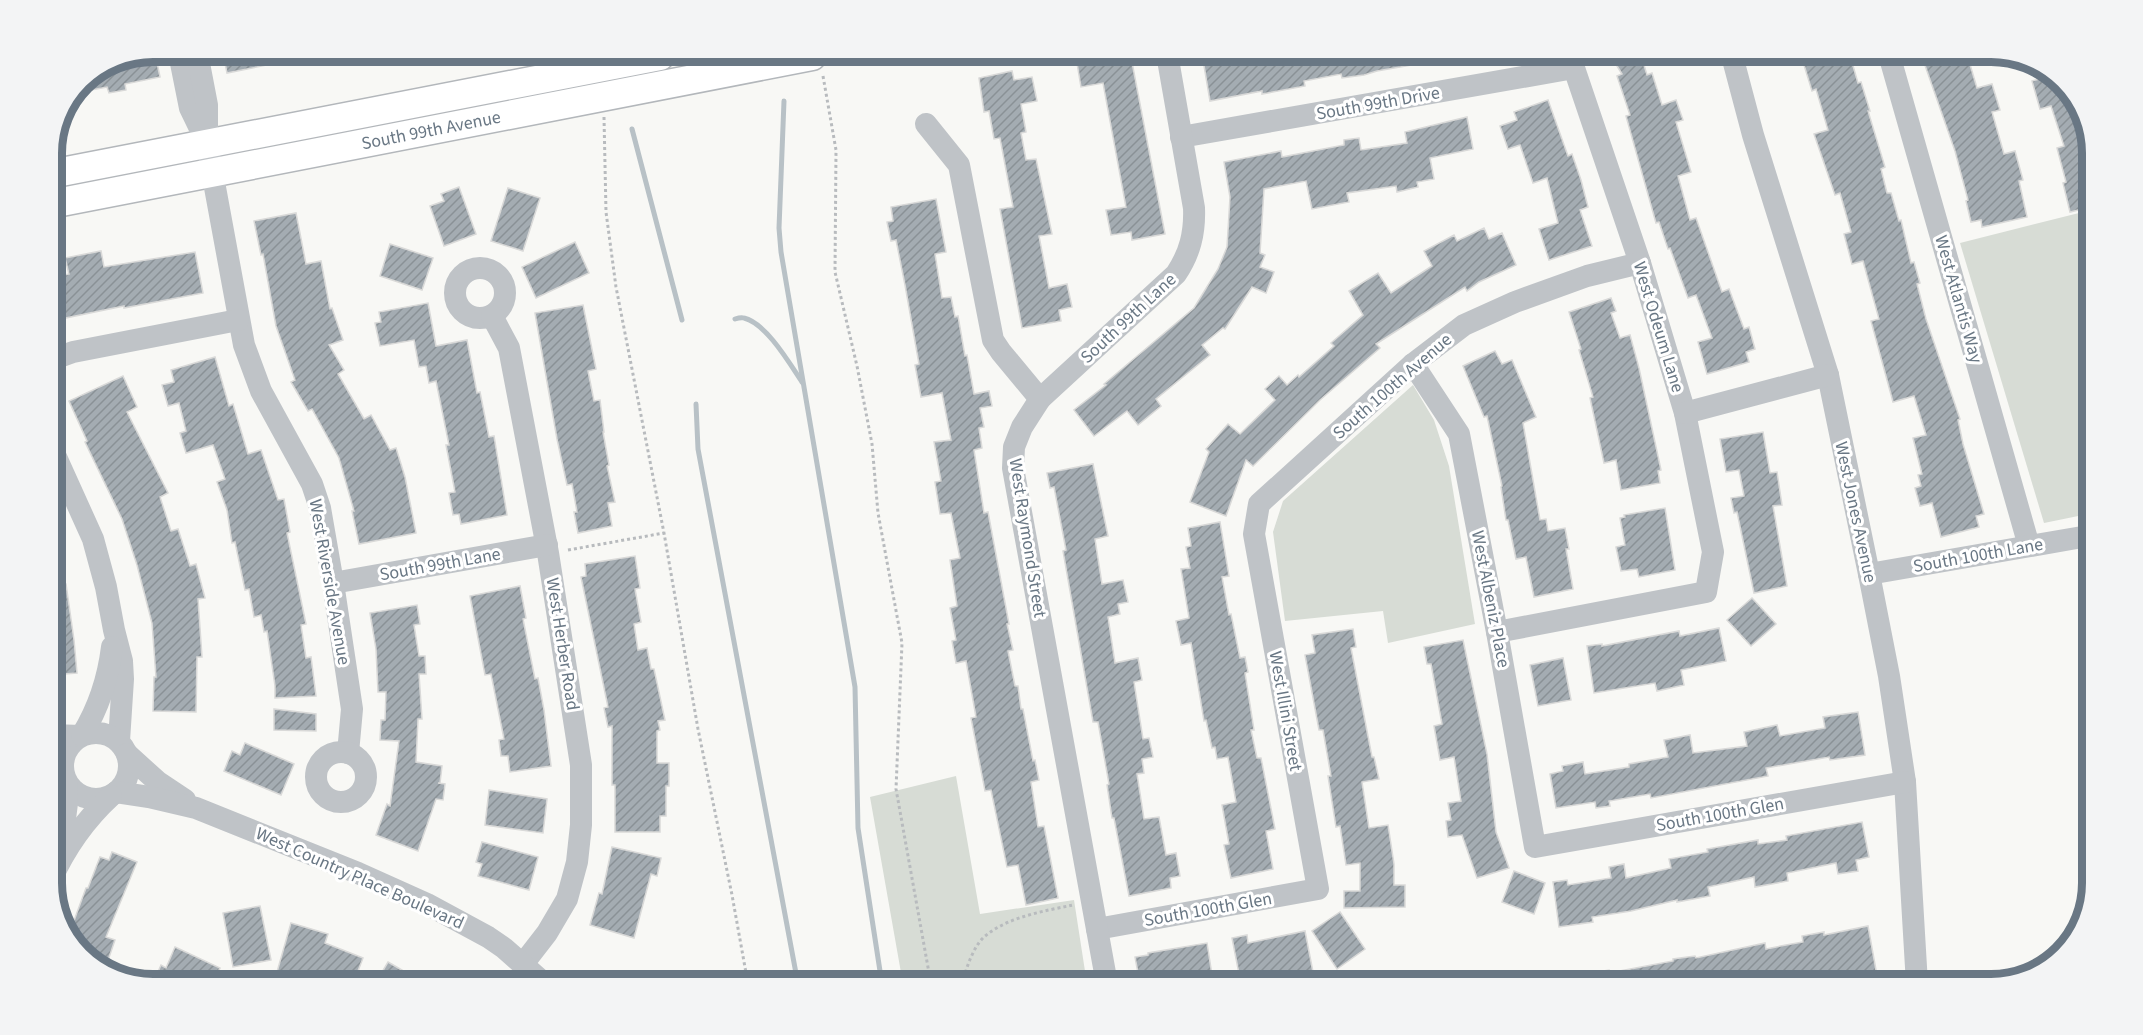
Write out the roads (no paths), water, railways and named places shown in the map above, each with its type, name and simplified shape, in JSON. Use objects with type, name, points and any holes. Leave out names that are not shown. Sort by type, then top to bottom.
[{"type":"main road","name":"South 99th Avenue","points":[[62,172],[626,62]]},
{"type":"main road","name":"South 99th Avenue","points":[[62,202],[640,89],[817,63]]},
{"type":"street","name":"West Riverside Avenue","points":[[181,62],[190,108],[207,144]]},
{"type":"street","name":"West Riverside Avenue","points":[[199,62],[207,105],[207,144],[244,345],[261,392],[312,483],[320,508],[352,709],[348,753]]},
{"type":"street","points":[[1168,62],[1181,137]]},
{"type":"street","name":"West Jones Avenue","points":[[1734,62],[1753,135],[1828,375],[1869,574],[1889,676],[1905,782],[1916,974]]},
{"type":"street","name":"West Atlantis Way","points":[[1891,62],[2029,546]]},
{"type":"street","name":"South 99th Drive","points":[[1181,137],[1574,68]]},
{"type":"street","name":"West Odeum Lane","points":[[1497,632],[1706,592],[1713,552],[1685,413],[1640,263],[1574,68]]},
{"type":"street","points":[[926,124],[959,165],[993,340],[1040,399]]},
{"type":"street","name":"South 99th Lane","points":[[1040,399],[1176,274],[1188,253],[1195,224],[1181,137]]},
{"type":"street","name":"South 100th Avenue","points":[[1254,534],[1259,504],[1413,363],[1464,325],[1515,302],[1587,276],[1640,263]]},
{"type":"street","name":"West Herber Road","points":[[492,316],[509,348],[547,549],[581,765],[581,825],[577,862],[567,899],[547,933],[523,964]]},
{"type":"street","points":[[62,356],[238,320]]},
{"type":"street","name":"West Albeniz Place","points":[[1413,363],[1460,434],[1535,847]]},
{"type":"street","points":[[1685,413],[1828,375]]},
{"type":"street","name":"West Raymond Street","points":[[1040,399],[1022,427],[1014,447],[1013,468],[1105,974]]},
{"type":"street","points":[[62,470],[93,539],[123,661],[123,748],[129,765],[128,775],[113,794],[99,806],[62,860]]},
{"type":"street","name":"West Illini Street","points":[[1254,534],[1318,889]]},
{"type":"street","name":"South 100th Lane","points":[[1869,574],[2082,537]]},
{"type":"street","name":"South 99th Lane","points":[[333,583],[547,549]]},
{"type":"street","points":[[62,764],[66,750],[82,736],[92,719],[106,682],[114,630]]},
{"type":"street","name":"West Country Place Boulevard","points":[[62,735],[82,736],[101,733],[123,748],[158,782],[196,808]]},
{"type":"street","name":"West Country Place Boulevard","points":[[62,773],[81,795],[91,799],[101,799],[113,794],[149,797],[196,808],[358,873],[447,914],[488,937],[534,974]]},
{"type":"street","points":[[62,780],[67,802],[62,832]]},
{"type":"street","name":"South 100th Glen","points":[[1535,847],[1905,782]]},
{"type":"street","name":"South 100th Glen","points":[[1097,929],[1318,889]]},
{"type":"waterway","points":[[784,101],[779,228],[781,252],[855,687],[858,828],[880,974]]},
{"type":"waterway","points":[[632,129],[682,320]]},
{"type":"waterway","points":[[735,319],[744,318],[761,328],[777,345],[802,382]]},
{"type":"waterway","points":[[696,404],[698,449],[796,974]]}]
